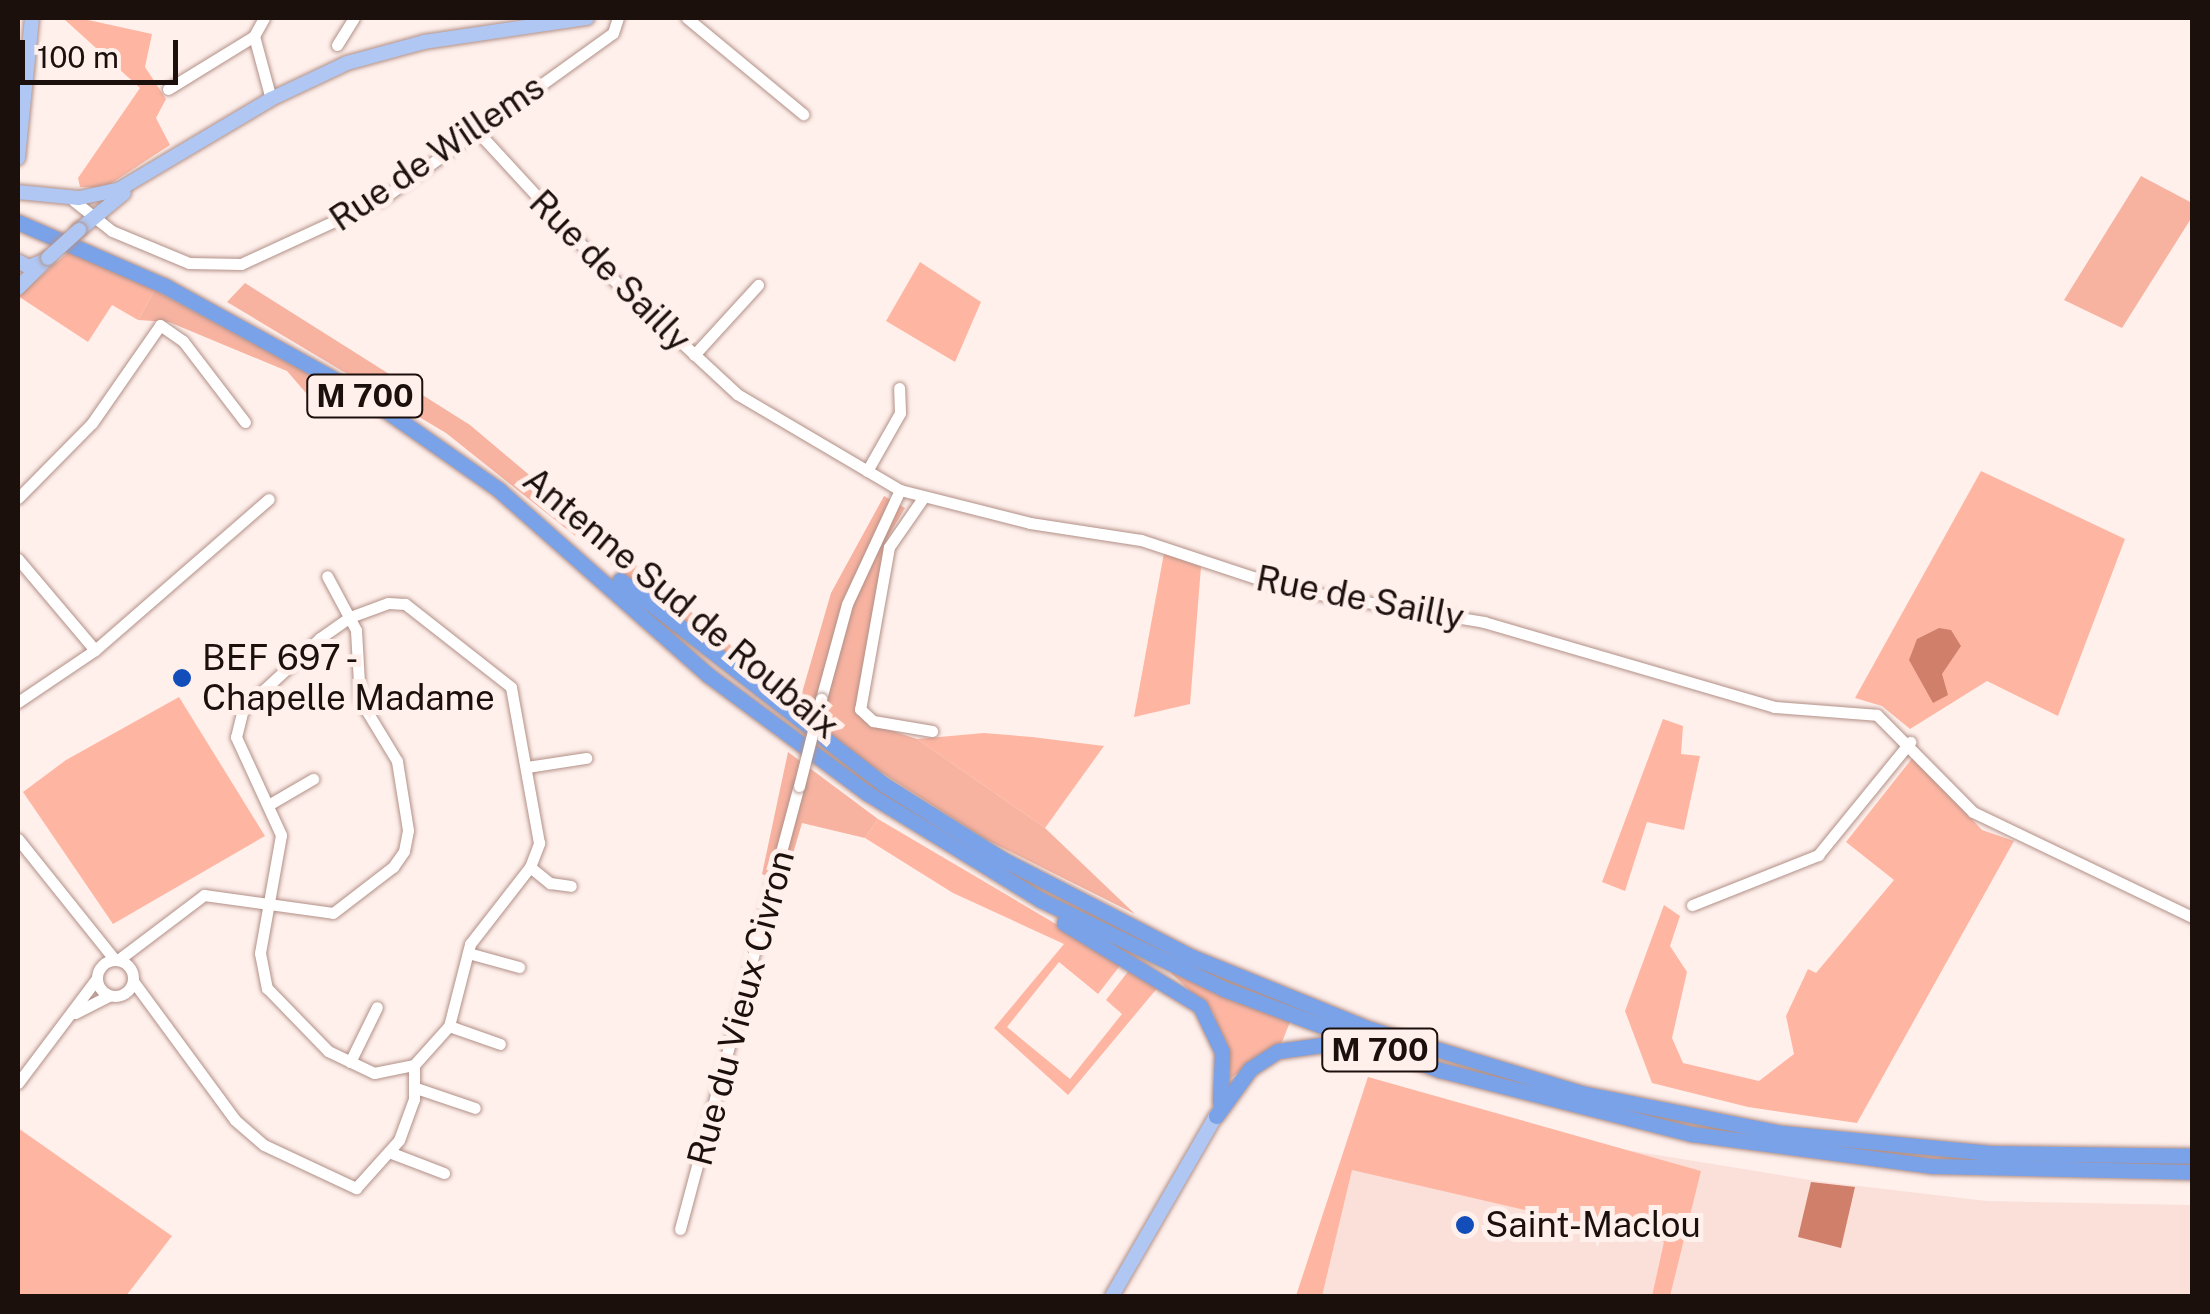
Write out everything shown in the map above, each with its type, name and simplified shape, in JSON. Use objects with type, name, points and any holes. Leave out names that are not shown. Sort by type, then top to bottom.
[{"type":"highway","name":"Antenne Sud de Roubaix","points":[[18,214],[247,319],[416,418],[882,784],[1030,875],[1229,974],[1460,1059],[1710,1120],[1952,1151],[2192,1156]]},
{"type":"highway","name":"Antenne Sud de Roubaix","points":[[18,222],[248,328],[418,430],[530,515],[767,721],[901,816],[1022,889],[1253,1002],[1525,1095],[1662,1128],[1852,1158],[2024,1171],[2192,1172]]},
{"type":"highway","points":[[1022,889],[1054,916],[1200,1006],[1224,1060],[1216,1116]]},
{"type":"highway","points":[[1216,1116],[1257,1063],[1309,1044],[1338,1047],[1467,1088],[1525,1095]]},
{"type":"main road","points":[[18,158],[32,18]]},
{"type":"main road","points":[[18,288],[74,231],[136,183],[271,100],[383,51],[587,18]]},
{"type":"main road","points":[[18,192],[72,200],[136,183]]},
{"type":"main road","points":[[72,200],[74,231]]},
{"type":"main road","points":[[18,260],[32,266],[48,258]]},
{"type":"main road","points":[[1112,1296],[1216,1116]]},
{"type":"street","points":[[168,89],[254,36],[264,18]]},
{"type":"street","points":[[337,45],[354,18]]},
{"type":"street","name":"Rue de Willems","points":[[72,200],[93,217],[189,264],[234,266],[370,206],[612,33],[618,18]]},
{"type":"street","points":[[687,18],[803,114]]},
{"type":"street","points":[[254,36],[271,100]]},
{"type":"street","name":"Rue de Sailly","points":[[476,131],[600,266],[746,401],[900,490],[922,498],[1141,540],[1289,590],[1484,622],[1774,707],[1866,712],[1910,742],[1972,812],[2192,917]]},
{"type":"street","points":[[694,356],[758,285]]},
{"type":"street","points":[[18,498],[92,423],[160,324],[183,341],[244,422]]},
{"type":"street","points":[[867,471],[900,413],[899,388]]},
{"type":"street","name":"Rue du Vieux Civron","points":[[680,1229],[847,604],[900,490]]},
{"type":"street","points":[[922,498],[889,547],[860,709],[873,721],[932,731]]},
{"type":"street","points":[[18,702],[95,650],[269,499]]},
{"type":"street","points":[[18,559],[95,650]]},
{"type":"street","points":[[18,1083],[97,976],[204,895],[333,913],[394,866],[408,840],[397,762],[357,692],[358,641],[350,616],[327,576]]},
{"type":"street","points":[[405,604],[506,682],[516,702],[527,767],[538,843],[530,868],[478,930],[449,1026],[414,1066],[382,1073],[350,1062],[306,1035],[267,988],[259,963],[281,846],[270,804],[237,746],[238,717],[277,674],[350,616],[405,604]]},
{"type":"street","points":[[1692,905],[1818,855],[1910,742]]},
{"type":"street","points":[[527,767],[586,758]]},
{"type":"street","points":[[270,804],[313,779]]},
{"type":"street","points":[[18,840],[76,915],[133,979],[246,1130],[356,1188],[389,1152],[404,1128],[416,1088],[414,1066]]},
{"type":"street","points":[[530,868],[550,883],[571,886]]},
{"type":"street","points":[[76,915],[96,949],[97,976],[112,996],[141,1006],[166,1028]]},
{"type":"street","points":[[48,1041],[87,1002],[112,996],[133,979],[172,919]]},
{"type":"street","points":[[468,953],[519,966]]},
{"type":"street","points":[[350,1062],[377,1007]]},
{"type":"street","points":[[449,1026],[500,1044]]},
{"type":"street","points":[[416,1088],[475,1108]]},
{"type":"street","points":[[389,1152],[444,1172]]},
{"type":"shaded area","points":[[79,18],[152,34],[145,67],[166,99],[156,118],[170,145],[104,188],[80,187],[78,178],[140,88],[64,19]]},
{"type":"shaded area","points":[[2141,176],[2192,203],[2192,217],[2122,328],[2064,300]]},
{"type":"shaded area","points":[[72,249],[155,290],[138,320],[112,305],[88,342],[18,296]]},
{"type":"shaded area","points":[[920,262],[981,302],[955,362],[886,321]]},
{"type":"shaded area","points":[[245,283],[470,425],[799,703],[831,593],[884,496],[905,508],[886,540],[856,710],[865,722],[917,739],[1045,828],[1135,914],[985,839],[822,734],[801,706],[801,716],[446,433],[227,302]]},
{"type":"shaded area","points":[[155,290],[337,389],[319,408],[287,371],[169,322],[138,320]]},
{"type":"shaded area","points":[[1981,471],[2125,539],[2058,716],[1987,681],[1910,729],[1882,706],[1855,698]]},
{"type":"shaded area","points":[[1164,553],[1201,567],[1190,704],[1134,717]]},
{"type":"shaded area","points":[[1939,628],[1951,630],[1961,646],[1942,674],[1948,695],[1933,703],[1909,660],[1917,639]]},
{"type":"shaded area","points":[[179,697],[265,836],[113,924],[23,792],[66,760]]},
{"type":"shaded area","points":[[1663,719],[1683,726],[1681,754],[1700,756],[1684,830],[1647,822],[1625,891],[1602,882]]},
{"type":"shaded area","points":[[984,733],[1104,746],[1045,828],[917,739]]},
{"type":"shaded area","points":[[788,752],[878,819],[865,838],[802,823],[784,884],[762,874]]},
{"type":"shaded area","points":[[1914,756],[1982,830],[2014,841],[1857,1123],[1748,1107],[1652,1083],[1625,1011],[1664,905],[1680,916],[1670,946],[1687,972],[1672,1038],[1683,1063],[1759,1081],[1794,1054],[1786,1016],[1808,969],[1816,973],[1894,880],[1846,842]]},
{"type":"shaded area","points":[[878,819],[1122,963],[1098,994],[1059,962],[1007,1027],[1070,1079],[1122,1014],[1106,1000],[1130,969],[1159,986],[1068,1095],[994,1028],[1064,944],[953,893],[865,838]]},
{"type":"shaded area","points":[[1170,972],[1290,1022],[1282,1042],[1228,1080],[1228,1056],[1213,1013]]},
{"type":"shaded area","points":[[1368,1077],[1584,1143],[1816,1181],[1987,1201],[2192,1205],[2192,1296],[1296,1296]]},
{"type":"shaded area","points":[[1368,1077],[1701,1171],[1670,1296],[1652,1296],[1664,1242],[1352,1170],[1322,1296],[1296,1296]]},
{"type":"shaded area","points":[[18,1128],[172,1236],[126,1296],[18,1296]]},
{"type":"shaded area","points":[[1811,1182],[1855,1187],[1841,1248],[1798,1237]]},
{"type":"place","name":"BEF 697 - Chapelle Madame","points":[[182,678]]},
{"type":"place","name":"Saint-Maclou","points":[[1465,1225]]}]
